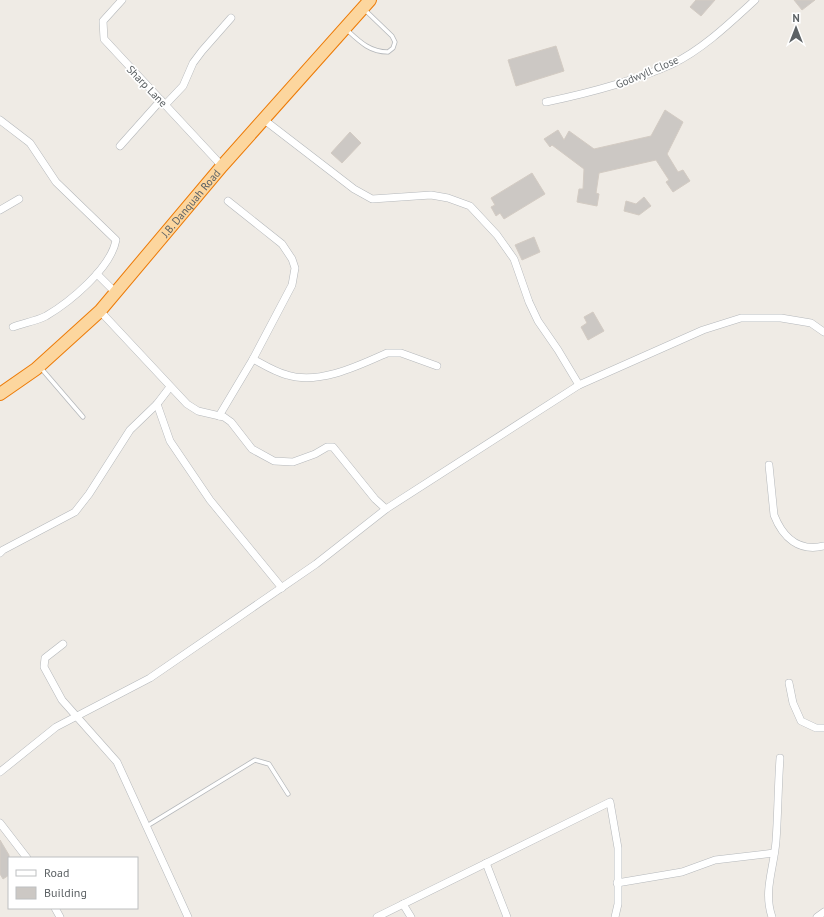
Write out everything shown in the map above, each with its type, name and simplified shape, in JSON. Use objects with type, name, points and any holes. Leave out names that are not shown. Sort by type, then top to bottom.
[{"type":"highway","name":"J.B. Danquah Road","points":[[0,394],[39,366],[100,312],[222,166],[366,4]]},
{"type":"street","name":"Sharp Lane","points":[[122,0],[103,22],[104,39],[222,166]]},
{"type":"street","name":"Godwyll Close","points":[[546,102],[608,88],[673,63],[713,37],[755,0]]},
{"type":"street","points":[[120,146],[163,103],[183,86],[193,63],[231,18]]},
{"type":"street","points":[[0,120],[30,143],[56,182],[116,240],[108,259],[97,274],[71,297],[45,316],[13,327]]},
{"type":"street","points":[[263,120],[354,189],[372,199],[431,195],[448,198],[470,206],[497,235],[514,259],[529,302],[538,321],[579,385]]},
{"type":"street","points":[[0,210],[19,199]]},
{"type":"street","points":[[219,416],[253,359],[292,285],[295,268],[292,259],[282,244],[228,201]]},
{"type":"street","points":[[97,274],[116,293]]},
{"type":"street","points":[[100,312],[187,404],[198,411],[219,416],[231,422],[252,449],[274,461],[293,462],[315,454],[326,447],[333,447],[375,499],[386,510]]},
{"type":"street","points":[[0,772],[56,726],[150,678],[282,588],[386,510],[579,385],[703,330],[742,318],[781,318],[811,323],[824,332]]},
{"type":"street","points":[[253,359],[287,375],[309,378],[343,370],[387,353],[401,354],[437,366]]},
{"type":"street","points":[[0,553],[75,512],[89,494],[130,430],[157,404],[170,387]]},
{"type":"street","points":[[157,404],[170,441],[210,500],[282,588]]},
{"type":"street","points":[[769,465],[774,515],[777,522],[791,540],[801,546],[808,548],[824,546]]},
{"type":"street","points":[[63,644],[45,658],[44,667],[62,700],[94,738],[117,762],[188,917]]},
{"type":"street","points":[[789,683],[793,703],[801,721],[816,728],[824,728]]},
{"type":"street","points":[[772,917],[768,904],[768,893],[774,854],[780,758]]},
{"type":"street","points":[[376,917],[610,802],[618,848],[618,904],[614,917]]},
{"type":"street","points":[[0,823],[26,857]]},
{"type":"street","points":[[617,883],[682,872],[715,860],[774,854]]},
{"type":"street","points":[[486,863],[507,917]]},
{"type":"street","points":[[403,904],[411,917]]},
{"type":"street","points":[[817,917],[824,912]]},
{"type":"lane","points":[[345,28],[361,44],[378,52],[388,52],[393,48],[395,42],[392,36],[366,4]]},
{"type":"lane","points":[[39,366],[83,417]]},
{"type":"lane","points":[[146,826],[255,760],[269,764],[288,794]]},
{"type":"building","points":[[696,0],[715,0],[701,16],[690,7]]},
{"type":"building","points":[[794,0],[815,0],[802,10]]},
{"type":"building","points":[[556,46],[564,71],[516,86],[508,60]]},
{"type":"building","points":[[665,110],[683,122],[667,154],[678,172],[683,170],[690,181],[673,192],[666,182],[669,180],[656,160],[599,173],[596,193],[599,194],[597,206],[577,202],[579,189],[583,189],[584,169],[552,145],[550,147],[544,139],[558,130],[564,140],[569,131],[594,149],[651,136]]},
{"type":"building","points":[[350,132],[361,143],[342,163],[331,153]]},
{"type":"building","points":[[532,173],[545,194],[504,219],[500,213],[496,216],[491,207],[495,205],[491,198]]},
{"type":"building","points":[[644,197],[651,206],[639,215],[624,211],[626,201],[636,204]]},
{"type":"building","points":[[534,237],[540,252],[522,260],[515,245]]},
{"type":"building","points":[[593,312],[604,331],[588,340],[581,327],[587,323],[584,317]]},
{"type":"building","points":[[0,840],[9,857],[8,876],[3,879],[0,874]]}]
